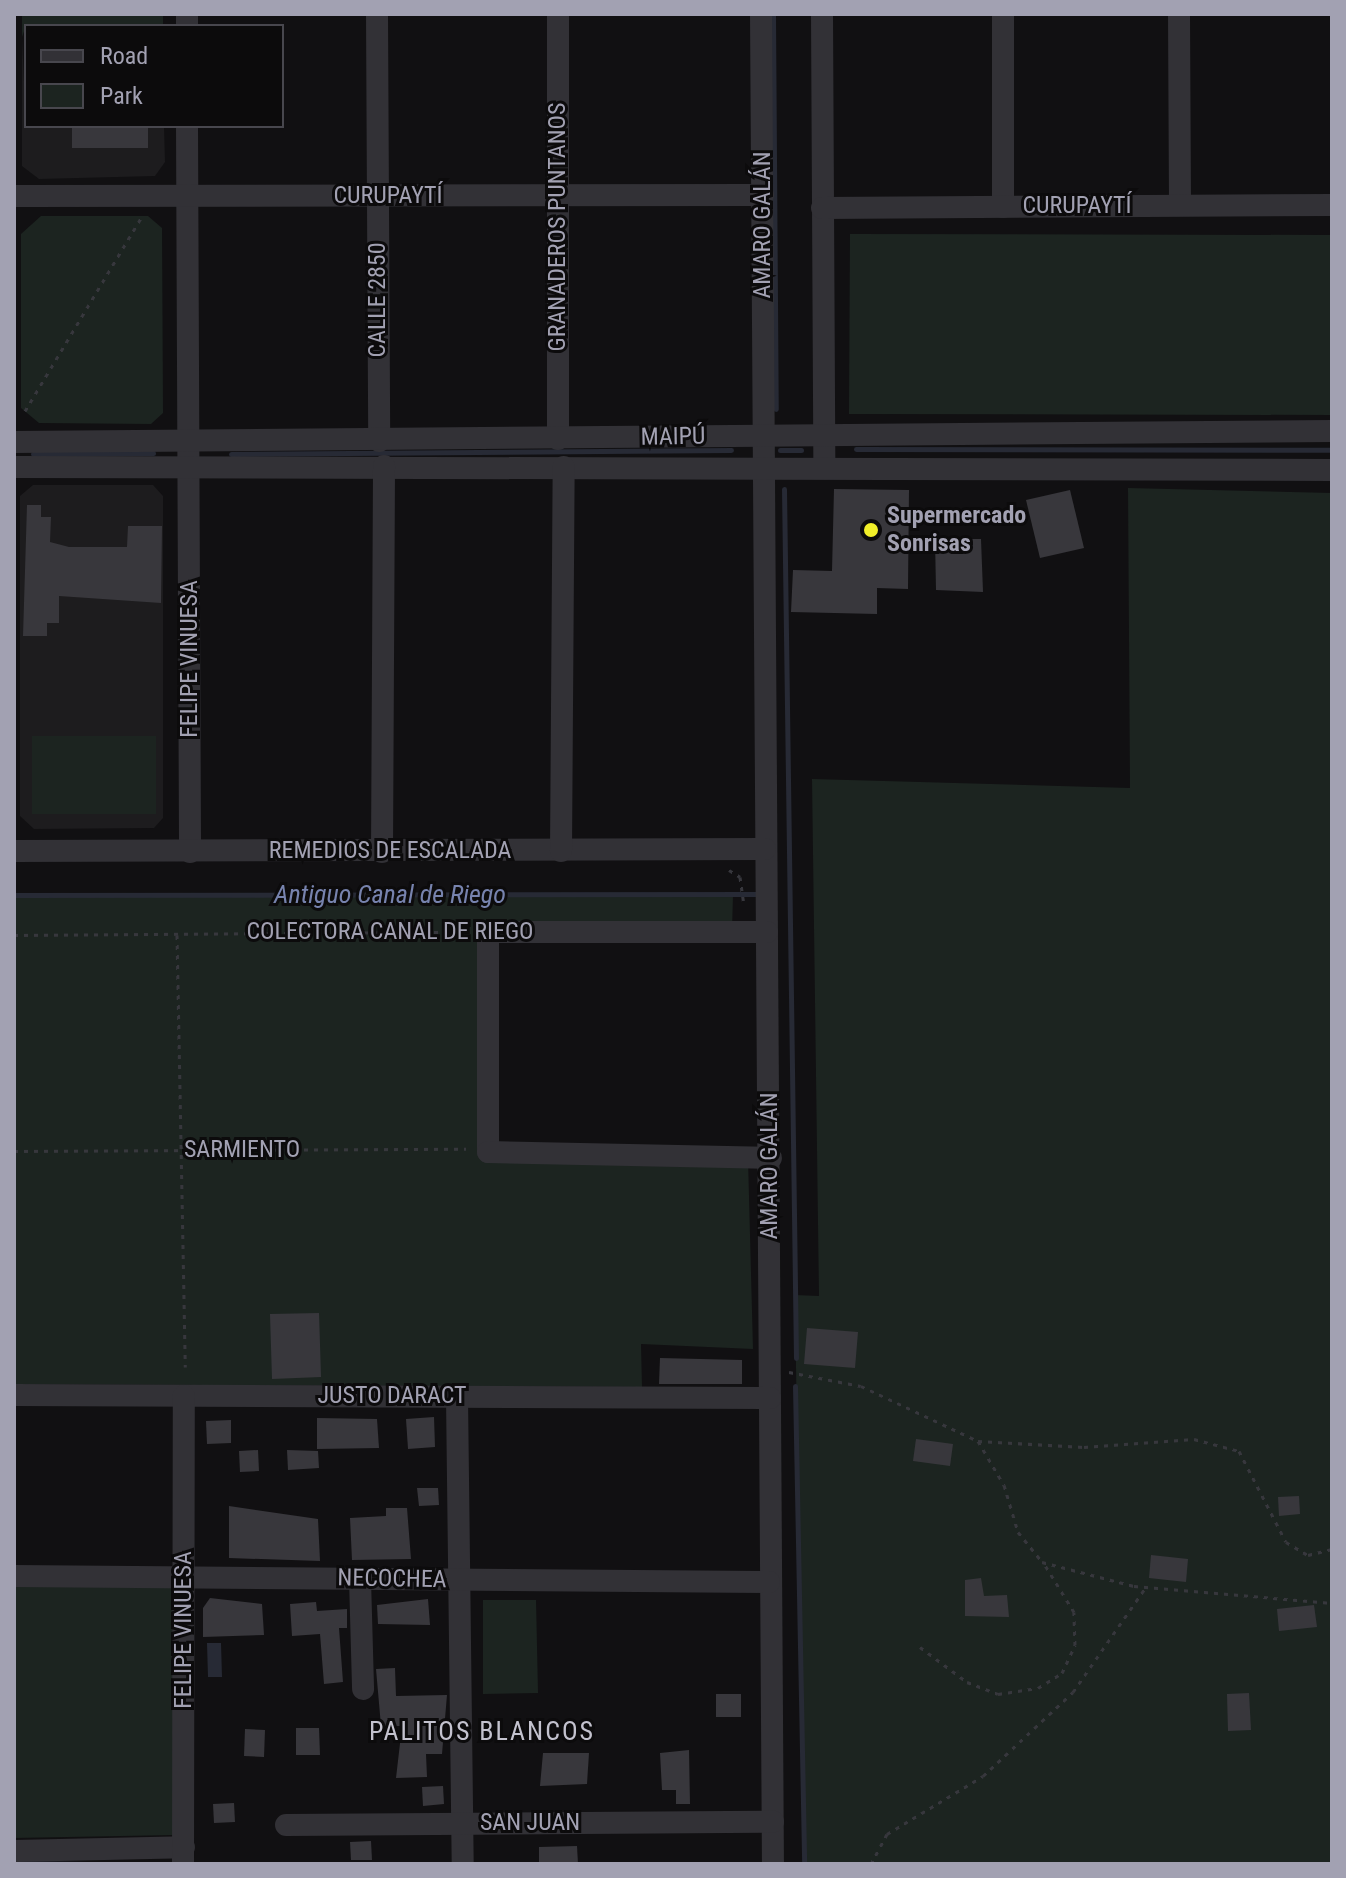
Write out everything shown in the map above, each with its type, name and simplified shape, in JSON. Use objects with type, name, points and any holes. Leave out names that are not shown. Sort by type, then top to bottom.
[{"type":"street","name":"CALLE 2850","points":[[377,14],[379,441]]},
{"type":"street","name":"GRANADEROS PUNTANOS","points":[[558,14],[558,439]]},
{"type":"street","name":"AMARO GALÁN","points":[[761,14],[765,849],[771,1158],[769,1582],[773,1864]]},
{"type":"street","points":[[822,14],[824,467]]},
{"type":"street","points":[[1003,14],[1003,207]]},
{"type":"street","points":[[1179,14],[1180,205]]},
{"type":"street","points":[[187,128],[189,443]]},
{"type":"street","name":"CURUPAYTÍ","points":[[14,196],[763,195]]},
{"type":"street","name":"CURUPAYTÍ","points":[[822,208],[1332,205]]},
{"type":"street","name":"MAIPÚ","points":[[14,442],[189,443],[1332,431]]},
{"type":"street","name":"FELIPE VINUESA","points":[[189,443],[190,852]]},
{"type":"street","points":[[382,852],[384,466]]},
{"type":"street","name":"MAIPÚ","points":[[14,467],[1332,470]]},
{"type":"street","points":[[561,851],[564,467]]},
{"type":"street","name":"REMEDIOS DE ESCALADA","points":[[14,851],[765,849]]},
{"type":"street","points":[[488,932],[479,1150],[771,1158]]},
{"type":"street","name":"COLECTORA CANAL DE RIEGO","points":[[488,932],[767,932]]},
{"type":"street","name":"JUSTO DARACT","points":[[14,1395],[770,1398]]},
{"type":"street","name":"FELIPE VINUESA","points":[[184,1396],[184,1855]]},
{"type":"street","points":[[457,1397],[462,1579],[463,1864]]},
{"type":"street","name":"NECOCHEA","points":[[14,1576],[185,1574],[360,1579],[769,1582]]},
{"type":"street","points":[[360,1579],[363,1689]]},
{"type":"street","name":"SAN JUAN","points":[[286,1825],[773,1822]]},
{"type":"street","points":[[14,1851],[184,1855]]},
{"type":"path","points":[[25,411],[142,216]]},
{"type":"path","points":[[742,886],[744,904]]},
{"type":"path","name":"COLECTORA CANAL DE RIEGO","points":[[14,935],[488,932]]},
{"type":"path","points":[[177,934],[185,1367]]},
{"type":"path","name":"SARMIENTO","points":[[14,1151],[479,1150]]},
{"type":"path","points":[[769,1371],[821,1373],[861,1386],[978,1441],[1084,1447],[1194,1439],[1239,1451],[1286,1542],[1308,1555],[1332,1549]]},
{"type":"path","points":[[920,1647],[967,1682],[998,1694],[1038,1688],[1062,1673],[1075,1645],[1074,1612],[1042,1562],[1018,1532],[1004,1485],[978,1441]]},
{"type":"path","points":[[1042,1562],[1146,1587],[1332,1603]]},
{"type":"path","points":[[871,1864],[870,1854],[887,1834],[983,1776],[1073,1692],[1146,1587]]},
{"type":"shaded area","points":[[22,37],[24,128],[164,128],[165,162],[155,176],[39,179],[22,166]]},
{"type":"shaded area","points":[[33,485],[153,485],[163,496],[163,818],[154,828],[34,829],[20,816],[20,496]]},
{"type":"shaded area","points":[[207,1643],[221,1643],[222,1677],[208,1677]]},
{"type":"green space","points":[[22,14],[163,14],[163,24],[24,24],[22,37]]},
{"type":"green space","points":[[41,216],[148,216],[162,228],[163,413],[151,424],[39,423],[21,408],[21,234]]},
{"type":"green space","points":[[850,234],[1332,235],[1332,415],[849,414]]},
{"type":"green space","points":[[1128,488],[1332,493],[1332,1864],[803,1864],[795,1295],[819,1296],[812,779],[1130,788]]},
{"type":"green space","points":[[32,736],[156,736],[156,814],[32,814]]},
{"type":"green space","points":[[733,895],[732,931],[489,932],[488,1151],[748,1158],[753,1349],[641,1344],[642,1387],[14,1384],[14,897]]},
{"type":"green space","points":[[178,1582],[175,1835],[14,1838],[14,1584]]},
{"type":"green space","points":[[483,1600],[536,1600],[538,1693],[483,1694]]},
{"type":"building","points":[[72,128],[148,128],[148,148],[72,148]]},
{"type":"building","name":"Supermercado Sonrisas","points":[[834,489],[909,490],[908,589],[877,588],[877,614],[791,612],[793,570],[832,571]]},
{"type":"building","points":[[1070,490],[1084,548],[1040,558],[1026,500]]},
{"type":"building","points":[[27,505],[41,505],[41,517],[51,517],[50,542],[69,547],[127,547],[128,526],[162,526],[161,603],[59,596],[59,623],[47,623],[47,636],[23,636]]},
{"type":"building","points":[[935,539],[981,539],[983,592],[936,590]]},
{"type":"building","points":[[319,1313],[321,1377],[272,1379],[270,1314]]},
{"type":"building","points":[[807,1328],[858,1332],[855,1368],[804,1364]]},
{"type":"building","points":[[660,1358],[742,1360],[742,1384],[659,1384]]},
{"type":"building","points":[[434,1417],[435,1447],[408,1449],[406,1419]]},
{"type":"building","points":[[317,1418],[377,1419],[379,1448],[317,1449]]},
{"type":"building","points":[[231,1420],[231,1443],[207,1444],[206,1421]]},
{"type":"building","points":[[916,1439],[953,1444],[950,1466],[913,1461]]},
{"type":"building","points":[[258,1450],[259,1471],[240,1472],[239,1451]]},
{"type":"building","points":[[287,1450],[318,1451],[319,1468],[288,1470]]},
{"type":"building","points":[[417,1488],[438,1488],[439,1505],[419,1506]]},
{"type":"building","points":[[1299,1496],[1300,1514],[1279,1516],[1278,1497]]},
{"type":"building","points":[[229,1506],[318,1519],[320,1561],[229,1558]]},
{"type":"building","points":[[386,1508],[407,1508],[411,1559],[352,1560],[350,1518],[386,1516]]},
{"type":"building","points":[[1151,1555],[1188,1559],[1186,1582],[1149,1578]]},
{"type":"building","points":[[981,1578],[984,1596],[1007,1595],[1009,1617],[965,1616],[965,1580]]},
{"type":"building","points":[[210,1598],[262,1604],[264,1635],[203,1637],[203,1608]]},
{"type":"building","points":[[428,1599],[430,1625],[378,1624],[377,1605]]},
{"type":"building","points":[[316,1602],[317,1611],[347,1609],[347,1628],[339,1628],[343,1682],[324,1684],[320,1634],[292,1636],[290,1604]]},
{"type":"building","points":[[1314,1605],[1317,1627],[1279,1631],[1277,1609]]},
{"type":"building","points":[[395,1668],[396,1696],[447,1695],[442,1754],[426,1754],[427,1777],[396,1778],[402,1726],[381,1726],[376,1669]]},
{"type":"building","points":[[1249,1693],[1251,1730],[1228,1731],[1227,1694]]},
{"type":"building","points":[[716,1694],[741,1694],[741,1717],[716,1717]]},
{"type":"building","points":[[296,1728],[319,1728],[320,1755],[296,1755]]},
{"type":"building","points":[[245,1729],[265,1730],[264,1757],[244,1756]]},
{"type":"building","points":[[689,1750],[690,1804],[676,1804],[676,1790],[662,1790],[660,1753]]},
{"type":"building","points":[[543,1753],[589,1753],[587,1784],[540,1786]]},
{"type":"building","points":[[443,1786],[444,1804],[423,1806],[422,1787]]},
{"type":"building","points":[[234,1803],[235,1822],[214,1823],[213,1804]]},
{"type":"building","points":[[371,1841],[372,1860],[351,1860],[350,1842]]},
{"type":"building","points":[[577,1846],[578,1864],[539,1864],[539,1847]]},
{"type":"waterway","points":[[773,14],[776,409]]},
{"type":"waterway","points":[[856,449],[1332,450]]},
{"type":"waterway","points":[[231,454],[731,450]]},
{"type":"waterway","points":[[780,450],[801,450]]},
{"type":"waterway","points":[[33,454],[153,453]]},
{"type":"waterway","points":[[784,489],[796,1358]]},
{"type":"waterway","name":"Antiguo Canal de Riego","points":[[14,895],[761,894]]},
{"type":"waterway","points":[[795,1386],[804,1864]]},
{"type":"waterway","points":[[14,1863],[88,1864]]},
{"type":"place","name":"Supermercado Sonrisas","points":[[871,530]]},
{"type":"district","name":"PALITOS BLANCOS","points":[[482,1732]]}]
